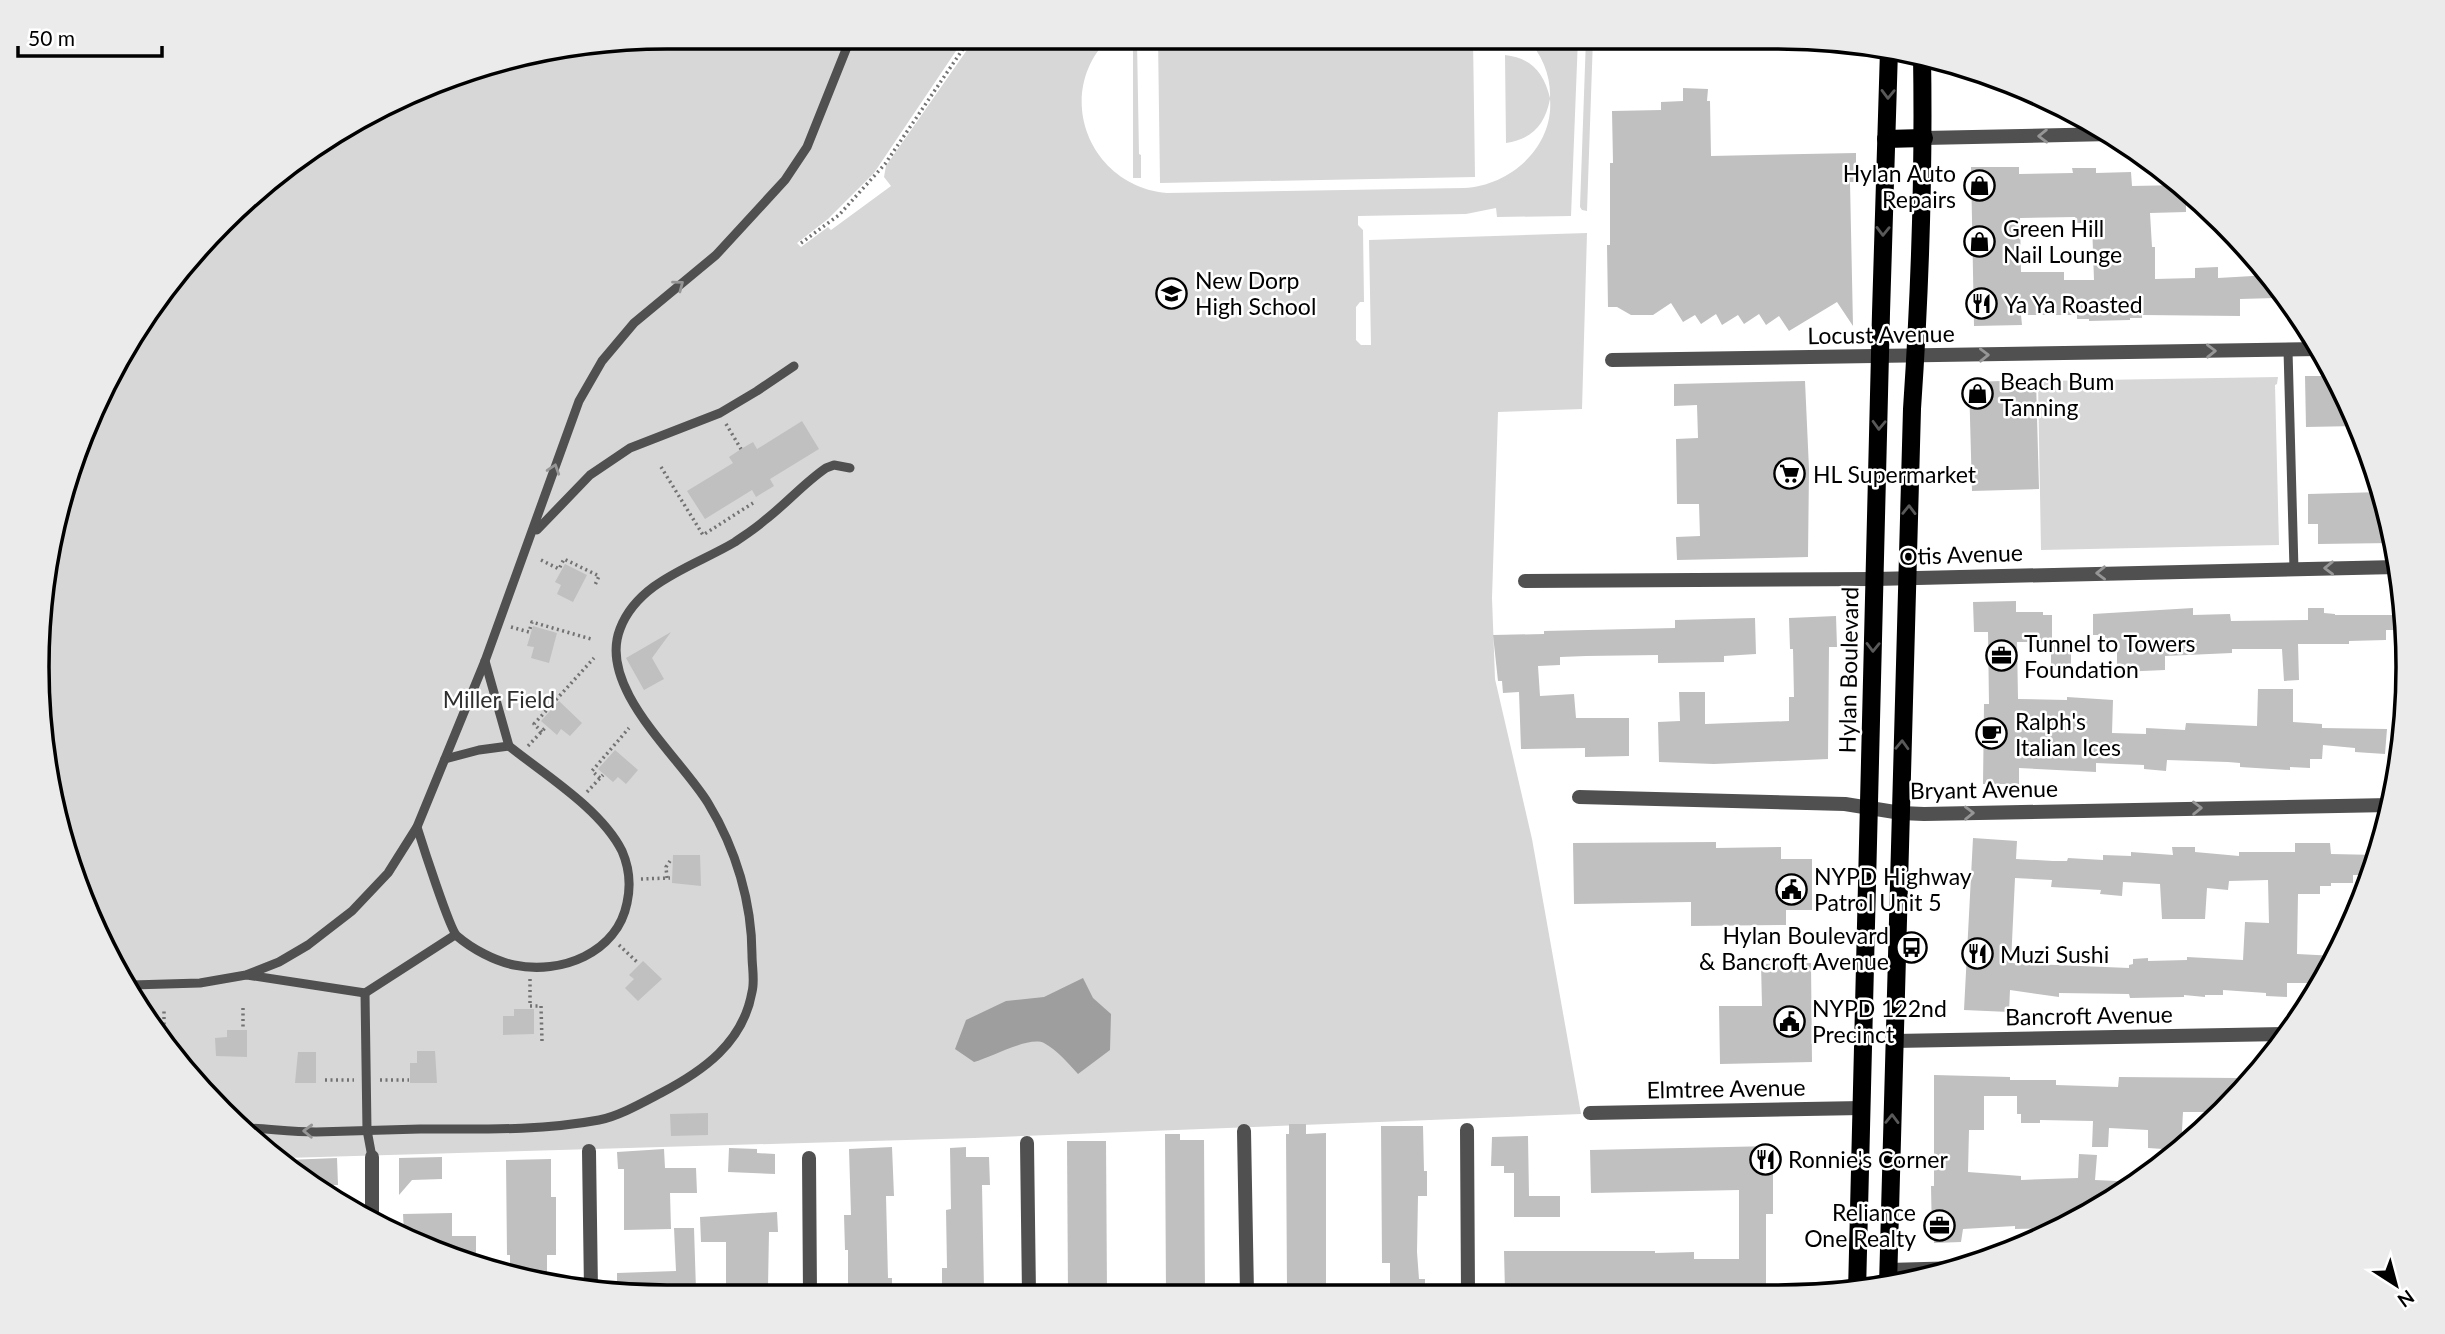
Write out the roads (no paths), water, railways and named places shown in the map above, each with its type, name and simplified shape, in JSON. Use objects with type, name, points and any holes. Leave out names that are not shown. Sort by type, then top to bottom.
[{"type":"main road","name":"Hylan Boulevard","points":[[1857,1280],[1889,59]]},
{"type":"main road","points":[[1888,1275],[1896,944],[1920,296],[1924,138],[1922,66]]},
{"type":"main road","points":[[1886,139],[1924,138]]},
{"type":"main road","points":[[1866,946],[1896,944]]},
{"type":"street","points":[[1924,138],[2091,134]]},
{"type":"street","name":"Locust Avenue","points":[[1612,360],[2308,349]]},
{"type":"street","name":"Otis Avenue","points":[[1525,581],[1875,579],[2388,567]]},
{"type":"street","name":"Bryant Avenue","points":[[1579,797],[1845,804],[1901,813],[2380,805]]},
{"type":"street","name":"Bancroft Avenue","points":[[1894,1041],[2274,1034]]},
{"type":"street","name":"Elmtree Avenue","points":[[1590,1113],[1863,1108]]},
{"type":"street","points":[[1467,1130],[1468,1285]]},
{"type":"street","points":[[1244,1131],[1247,1285]]},
{"type":"street","points":[[1027,1143],[1029,1285]]},
{"type":"street","points":[[589,1151],[591,1280]]},
{"type":"street","points":[[372,1157],[372,1209]]},
{"type":"street","points":[[809,1158],[810,1285]]},
{"type":"lane","points":[[137,985],[200,983],[246,975],[279,962],[308,945],[352,911],[388,873],[417,827],[485,662],[579,401],[603,361],[634,323],[716,255],[800,161],[846,49]]},
{"type":"lane","points":[[2288,350],[2294,569]]},
{"type":"lane","points":[[533,534],[590,475],[629,448],[720,413],[794,366]]},
{"type":"lane","points":[[256,1129],[313,1132],[536,1129],[602,1119],[648,1100],[679,1083],[707,1066],[731,1041],[743,1019],[753,991],[752,940],[743,886],[730,847],[708,803],[629,696],[619,674],[616,658],[620,629],[630,611],[654,587],[735,541],[767,519],[826,468],[834,465],[850,468]]},
{"type":"lane","points":[[417,827],[455,935],[495,959],[515,965],[552,967],[591,954],[618,928],[630,890],[628,868],[622,852],[613,837],[578,800],[509,746],[485,662]]},
{"type":"lane","points":[[445,759],[478,750],[509,746]]},
{"type":"lane","points":[[246,975],[365,993],[455,935]]},
{"type":"lane","points":[[365,993],[367,1130],[372,1157]]},
{"type":"place","name":"Hylan Auto Repairs","points":[[1979,186]]},
{"type":"place","name":"Green Hill Nail Lounge","points":[[1980,241]]},
{"type":"place","name":"New Dorp High School","points":[[1172,293]]},
{"type":"place","name":"Ya Ya Roasted","points":[[1981,304]]},
{"type":"place","name":"Beach Bum Tanning","points":[[1977,394]]},
{"type":"place","name":"HL Supermarket","points":[[1790,474]]},
{"type":"place","name":"Tunnel to Towers Foundation","points":[[2001,656]]},
{"type":"place","name":"Ralph's Italian Ices","points":[[1992,734]]},
{"type":"place","name":"NYPD Highway Patrol Unit 5","points":[[1791,889]]},
{"type":"place","name":"Hylan Boulevard & Bancroft Avenue","points":[[1912,948]]},
{"type":"place","name":"Muzi Sushi","points":[[1977,954]]},
{"type":"place","name":"NYPD 122nd Precinct","points":[[1789,1021]]},
{"type":"place","name":"Ronnie's Corner","points":[[1765,1159]]},
{"type":"place","name":"Reliance One Realty","points":[[1939,1225]]},
{"type":"park label","name":"Miller Field","points":[[499,699]]}]
